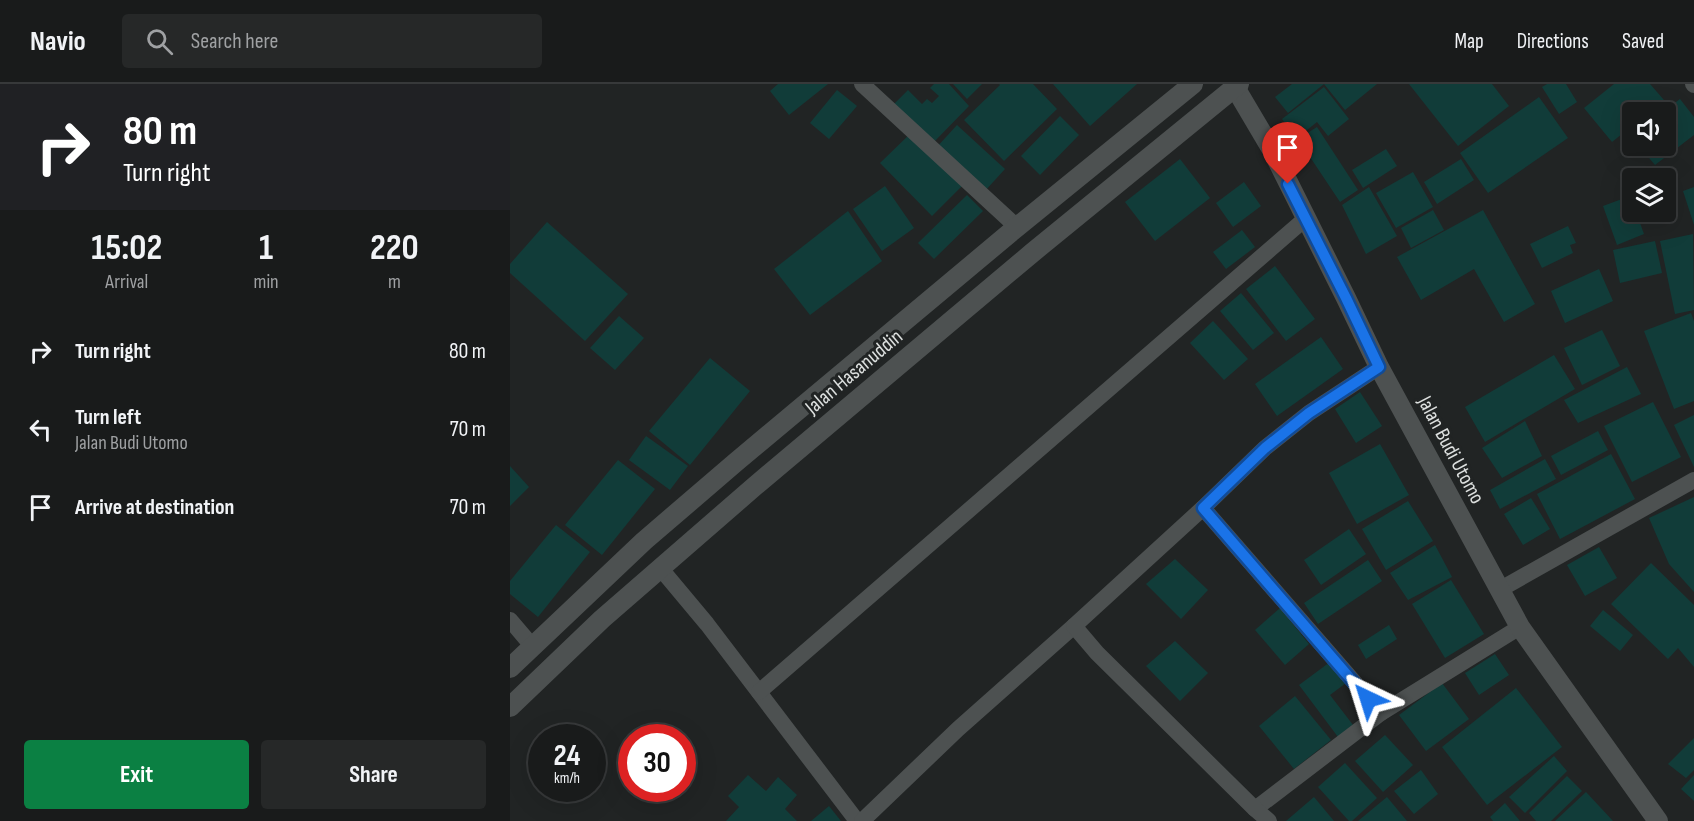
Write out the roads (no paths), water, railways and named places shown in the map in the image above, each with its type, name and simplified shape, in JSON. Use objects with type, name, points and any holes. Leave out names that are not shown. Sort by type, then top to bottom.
[{"type":"street","points":[[862,84],[1017,226]]},
{"type":"street","name":"Jalan Hasanuddin","points":[[510,668],[652,534],[736,462],[1017,226],[1193,84]]},
{"type":"street","name":"Jalan Hasanuddin","points":[[510,707],[602,619],[755,486],[1236,85]]},
{"type":"street","name":"Jalan Budi Utomo","points":[[1236,85],[1272,150],[1379,367],[1499,590],[1520,627],[1652,819]]},
{"type":"street","points":[[759,692],[1305,219]]},
{"type":"street","points":[[862,821],[958,729],[1203,508],[1265,448],[1309,413],[1379,367]]},
{"type":"street","points":[[1499,590],[1694,480]]},
{"type":"street","points":[[1203,508],[1381,713]]},
{"type":"street","points":[[661,568],[707,624],[857,821]]},
{"type":"street","points":[[510,620],[533,647]]},
{"type":"street","points":[[1074,626],[1097,653],[1264,817],[1381,713],[1520,627]]}]
